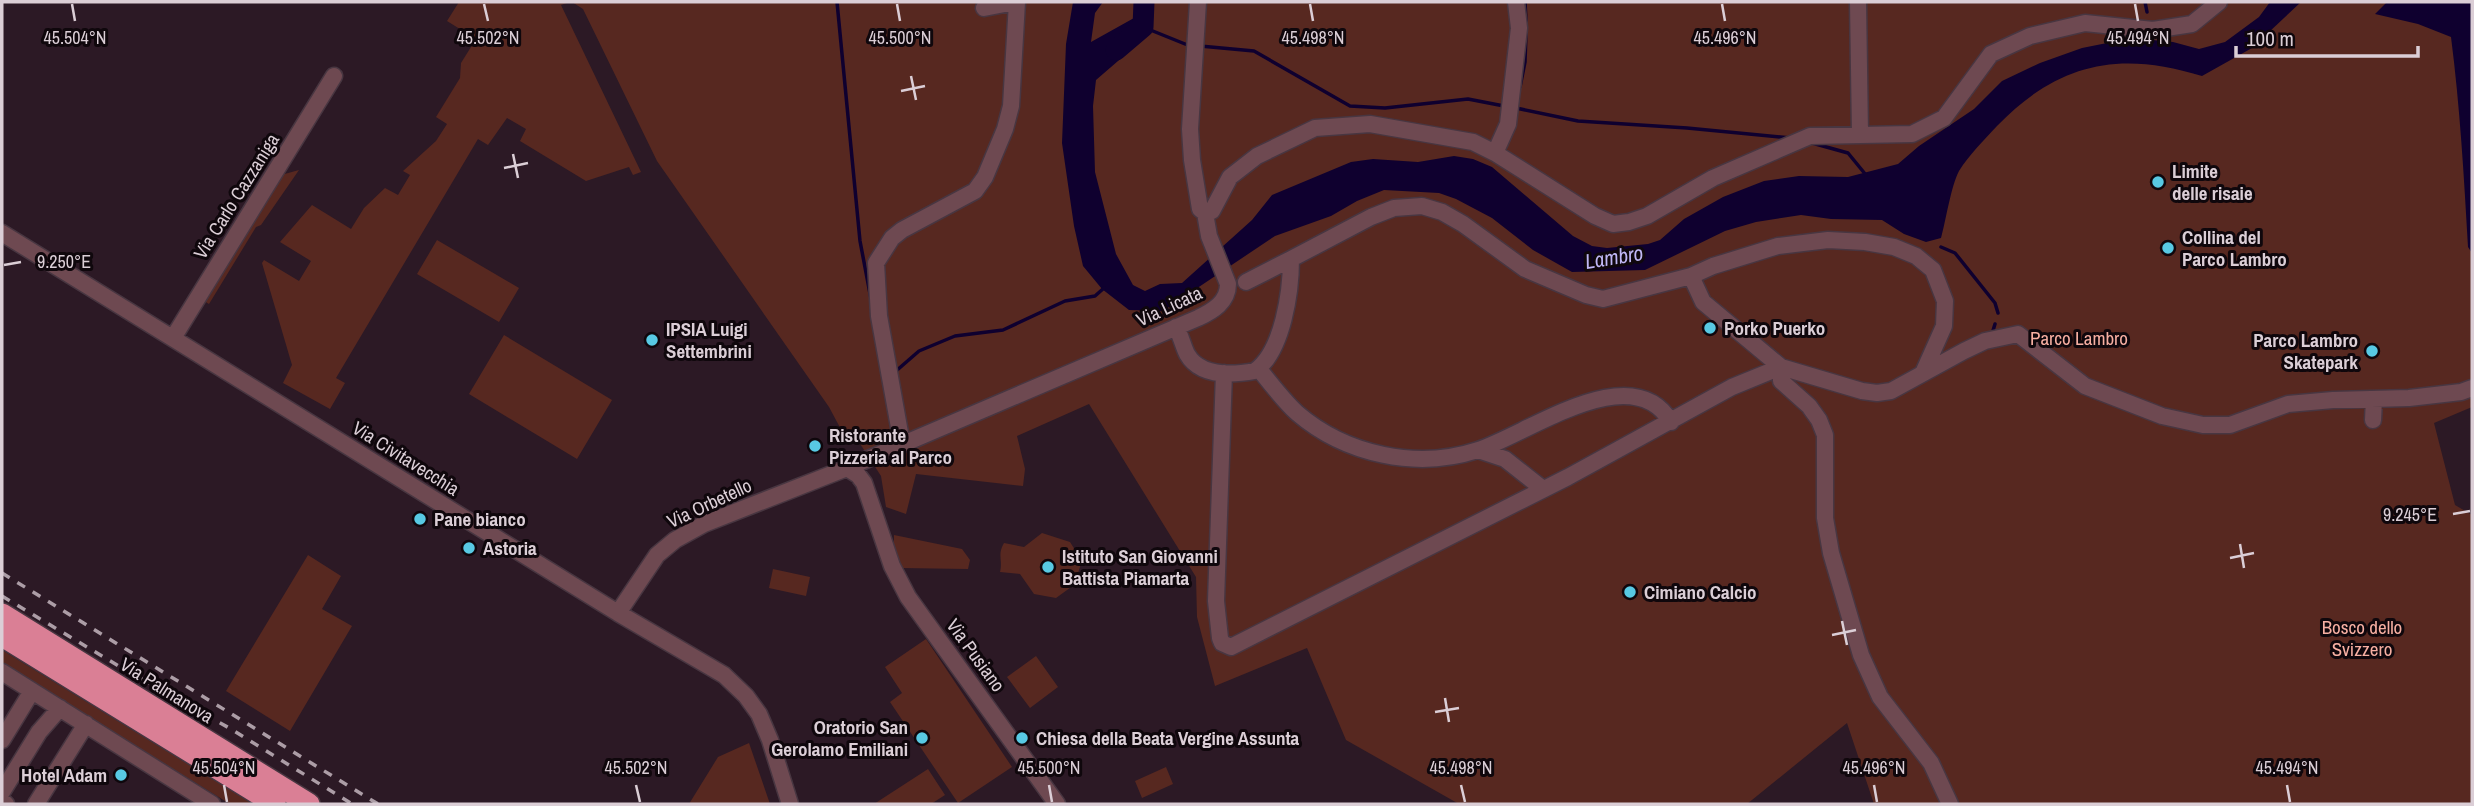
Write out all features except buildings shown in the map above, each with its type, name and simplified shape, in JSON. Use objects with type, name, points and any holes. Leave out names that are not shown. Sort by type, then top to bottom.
[{"type":"highway","name":"Via Palmanova","points":[[2,614],[309,804]]},
{"type":"highway","points":[[2,636],[275,804]]},
{"type":"street","points":[[902,444],[879,316],[876,263],[892,238],[902,230],[975,191],[985,177],[1005,129],[1011,106],[1016,2],[984,8]]},
{"type":"street","name":"Via Licata","points":[[847,468],[1177,327],[1218,306],[1226,297],[1229,288],[1226,276],[1207,231],[1205,214],[1201,211],[1190,129],[1198,2]]},
{"type":"street","points":[[1495,153],[1508,124],[1519,29],[1516,2]]},
{"type":"street","points":[[1858,2],[1860,134]]},
{"type":"street","points":[[1205,214],[1212,211],[1230,177],[1245,163],[1281,143],[1315,128],[1370,124],[1473,142],[1495,153],[1561,196],[1613,224],[1629,222],[1647,216],[1713,178],[1810,136],[1912,134],[1944,118],[1991,54],[2030,36],[2085,23],[2153,30],[2193,24],[2219,2]]},
{"type":"street","name":"Via Carlo Cazzaniga","points":[[173,338],[334,76]]},
{"type":"street","points":[[1246,282],[1371,217],[1394,208],[1422,206],[1452,218],[1525,269],[1586,295],[1603,299],[1691,276],[1713,266],[1777,246],[1828,240],[1865,242],[1894,247],[1916,256],[1933,270],[1945,301],[1944,326],[1923,373]]},
{"type":"street","name":"Via Civitavecchia","points":[[2,233],[618,613],[718,671],[746,696],[765,726],[790,804]]},
{"type":"street","points":[[1177,327],[1187,354],[1194,364],[1206,371],[1251,372],[1259,369],[1269,355],[1282,323],[1291,280],[1291,259]]},
{"type":"street","points":[[1691,276],[1703,302],[1781,367],[1816,379],[1877,393],[1901,387],[1985,341],[2018,334],[2085,386],[2162,416],[2203,425],[2230,425],[2288,404],[2332,392],[2410,405],[2436,391],[2461,393],[2472,388]]},
{"type":"street","points":[[1224,373],[1216,601],[1220,638],[1231,647],[1543,489],[1732,387],[1781,367]]},
{"type":"street","points":[[1781,367],[1782,381],[1809,406],[1825,435],[1825,518],[1831,553],[1861,654],[1880,697],[1931,762],[1951,804]]},
{"type":"street","points":[[1259,369],[1296,412],[1322,431],[1356,448],[1388,456],[1440,457],[1478,450],[1571,408],[1608,398],[1646,398],[1661,407],[1671,422]]},
{"type":"street","points":[[2373,420],[2374,399]]},
{"type":"street","points":[[1478,450],[1505,459],[1543,489]]},
{"type":"street","name":"Via Orbetello","points":[[618,613],[654,559],[681,536],[724,514],[847,468]]},
{"type":"street","name":"Via Pusiano","points":[[847,468],[865,514],[877,521],[904,590],[1057,804]]},
{"type":"street","points":[[2,672],[212,804]]},
{"type":"street","points":[[2,740],[32,691]]},
{"type":"street","points":[[3,795],[39,732],[60,708]]},
{"type":"street","points":[[36,804],[86,724]]},
{"type":"green space","points":[[459,2],[570,2],[561,5],[641,172],[633,175],[629,167],[586,181],[520,141],[526,129],[507,118],[488,145],[478,139],[336,378],[345,383],[330,409],[283,383],[292,365],[262,263],[264,260],[299,281],[311,261],[280,242],[312,205],[351,229],[364,208],[385,188],[398,195],[410,175],[403,171],[436,141],[447,124],[436,117],[460,78],[461,63],[476,39],[447,21]]},
{"type":"green space","name":"Parco Lambro","points":[[572,2],[2472,2],[2472,407],[2434,423],[2455,505],[2472,515],[2472,804],[1874,804],[1847,723],[1747,804],[1459,804],[1346,740],[1307,648],[1215,686],[1197,617],[1196,577],[1089,404],[1017,436],[1025,469],[1023,486],[916,474],[906,514],[886,507],[881,476],[855,436],[844,435],[829,407],[657,161],[583,9]]},
{"type":"green space","points":[[299,170],[261,225],[256,227],[209,304],[204,301],[281,175]]},
{"type":"green space","points":[[437,240],[519,288],[499,322],[417,274]]},
{"type":"green space","points":[[504,335],[612,400],[577,459],[469,394]]},
{"type":"green space","points":[[1042,533],[1070,542],[1082,561],[1074,585],[1056,598],[1034,594],[1020,574],[1000,572],[1004,543],[1024,547]]},
{"type":"green space","points":[[894,535],[962,549],[970,560],[968,569],[901,568],[894,546]]},
{"type":"green space","points":[[308,555],[341,576],[322,609],[352,626],[290,731],[226,691]]},
{"type":"green space","points":[[773,569],[810,577],[806,596],[769,588]]},
{"type":"green space","points":[[926,639],[1012,767],[958,803],[890,702],[902,693],[885,667]]},
{"type":"green space","points":[[2,650],[253,804],[230,804],[2,664]]},
{"type":"green space","points":[[1036,656],[1058,687],[1030,708],[1007,677]]},
{"type":"green space","points":[[749,743],[770,804],[689,804],[718,757]]},
{"type":"green space","points":[[1166,767],[1173,784],[1142,798],[1135,781]]},
{"type":"green space","points":[[928,769],[945,795],[931,804],[874,804]]},
{"type":"water","points":[[1073,2],[1103,2],[1095,13],[1091,42],[1134,18],[1140,42],[1096,80],[1093,106],[1095,172],[1116,254],[1133,285],[1145,291],[1160,284],[1182,283],[1252,220],[1272,195],[1351,162],[1373,159],[1418,162],[1454,156],[1473,159],[1492,167],[1573,236],[1592,246],[1607,248],[1648,244],[1660,240],[1684,219],[1723,197],[1764,181],[1799,176],[1848,177],[1898,164],[1919,146],[1974,109],[2002,81],[2040,63],[2082,48],[2132,38],[2173,42],[2199,49],[2225,42],[2259,17],[2270,2],[2301,2],[2252,48],[2202,76],[2144,64],[2117,64],[2091,68],[2043,88],[1997,126],[1963,165],[1954,185],[1941,238],[1926,242],[1904,234],[1882,220],[1831,219],[1801,215],[1756,222],[1725,231],[1645,270],[1572,272],[1533,250],[1492,218],[1456,199],[1439,193],[1384,190],[1331,216],[1275,236],[1163,311],[1129,310],[1102,289],[1083,266],[1074,226],[1062,143],[1066,44]]},
{"type":"water","points":[[2387,2],[2472,2],[2472,253],[2468,247],[2451,37],[2418,24],[2375,14]]},
{"type":"waterway","points":[[837,2],[860,241],[871,299]]},
{"type":"waterway","name":"Lambro","points":[[1116,50],[1143,27],[1144,2]]},
{"type":"waterway","points":[[1525,2],[1526,21]]},
{"type":"waterway","points":[[2145,2],[2147,12]]},
{"type":"waterway","points":[[1143,27],[1190,46]]},
{"type":"waterway","points":[[1520,87],[1525,62],[1526,32]]},
{"type":"waterway","points":[[1200,46],[1254,51],[1350,106],[1385,108],[1468,99],[1504,106]]},
{"type":"waterway","points":[[1516,108],[1578,121],[1791,138]]},
{"type":"waterway","points":[[1812,143],[1848,153],[1866,175]]},
{"type":"waterway","points":[[1941,247],[1955,253],[1995,303],[1998,313]]},
{"type":"waterway","points":[[896,371],[919,351],[955,336],[1003,330],[1065,301],[1095,296],[1104,288]]},
{"type":"waterway","points":[[1992,334],[1995,324]]},
{"type":"railway","points":[[2,573],[378,804]]},
{"type":"railway","points":[[2,596],[231,729],[352,804]]},
{"type":"place","name":"Limite delle risaie","points":[[2158,182]]},
{"type":"place","name":"Collina del Parco Lambro","points":[[2168,248]]},
{"type":"place","name":"Porko Puerko","points":[[1710,328]]},
{"type":"place","name":"IPSIA Luigi Settembrini","points":[[652,340]]},
{"type":"place","name":"Parco Lambro Skatepark","points":[[2372,351]]},
{"type":"place","name":"Ristorante Pizzeria al Parco","points":[[815,446]]},
{"type":"place","name":"Pane bianco","points":[[420,519]]},
{"type":"place","name":"Astoria","points":[[469,548]]},
{"type":"place","name":"Istituto San Giovanni Battista Piamarta","points":[[1048,567]]},
{"type":"place","name":"Cimiano Calcio","points":[[1630,592]]},
{"type":"place","name":"Oratorio San Gerolamo Emiliani","points":[[922,738]]},
{"type":"place","name":"Chiesa della Beata Vergine Assunta","points":[[1022,738]]},
{"type":"place","name":"Hotel Adam","points":[[121,775]]},
{"type":"park label","name":"Bosco dello Svizzero","points":[[2362,638]]}]
